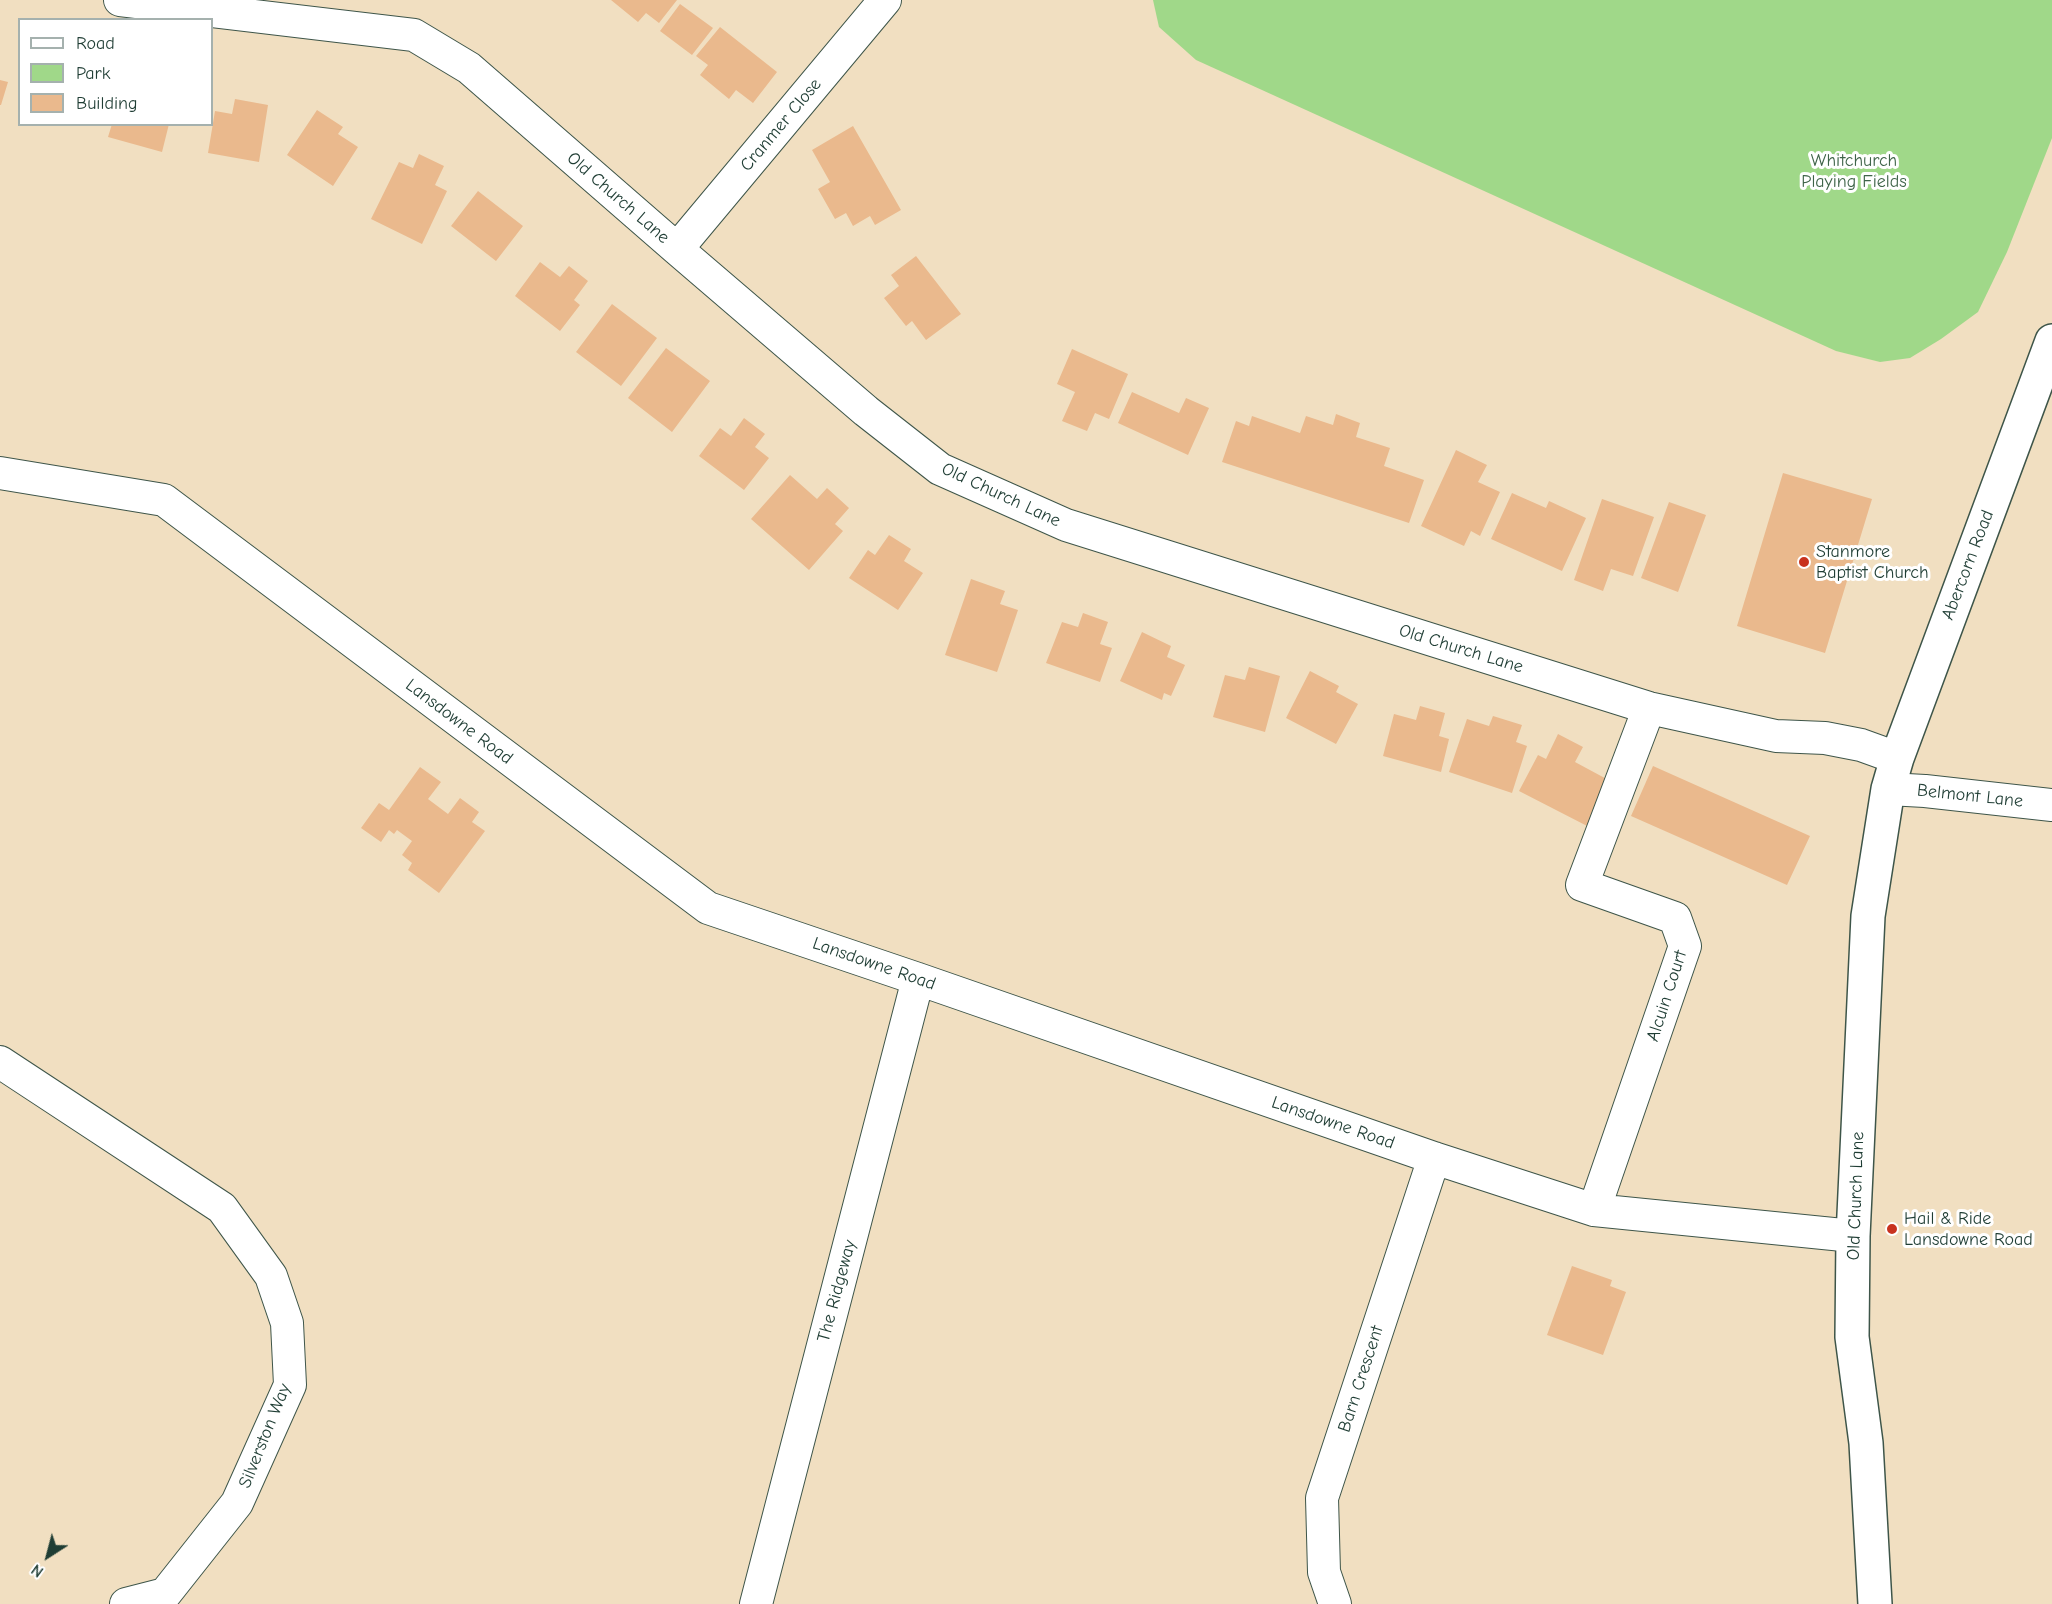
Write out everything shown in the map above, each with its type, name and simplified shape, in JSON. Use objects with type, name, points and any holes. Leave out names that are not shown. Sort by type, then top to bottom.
[{"type":"street","name":"Old Church Lane","points":[[120,0],[414,35],[469,68],[866,411],[940,468],[1066,525],[1649,708],[1776,736],[1825,738],[1861,745],[1897,758]]},
{"type":"street","name":"Cranmer Close","points":[[677,249],[885,0]]},
{"type":"street","name":"Abercorn Road","points":[[1888,789],[1897,758],[2052,341]]},
{"type":"street","name":"Lansdowne Road","points":[[0,473],[164,500],[708,908],[918,978],[1434,1158],[1594,1210],[1853,1236]]},
{"type":"street","name":"Alcuin Court","points":[[1594,1210],[1685,946],[1676,918],[1582,885],[1649,708]]},
{"type":"street","name":"Old Church Lane","points":[[1875,1604],[1866,1443],[1852,1337],[1853,1236],[1868,916],[1888,789]]},
{"type":"street","name":"Belmont Lane","points":[[1888,789],[1925,790],[2052,805]]},
{"type":"street","name":"The Ridgeway","points":[[756,1604],[918,978]]},
{"type":"street","name":"Silverston Way","points":[[0,1062],[222,1208],[271,1276],[287,1323],[290,1385],[237,1503],[162,1599],[126,1604]]},
{"type":"street","name":"Barn Crescent","points":[[1335,1604],[1324,1572],[1322,1498],[1434,1158]]},
{"type":"green space","name":"Whitchurch Playing Fields","points":[[1153,0],[2052,0],[2052,138],[2007,252],[1978,312],[1910,358],[1880,362],[1836,351],[1196,60],[1159,27]]},
{"type":"building","points":[[611,0],[677,0],[659,23],[646,13],[638,22]]},
{"type":"building","points":[[680,4],[713,28],[692,55],[660,31]]},
{"type":"building","points":[[720,27],[777,72],[753,103],[736,90],[729,99],[700,75],[708,65],[696,56]]},
{"type":"building","points":[[0,80],[8,82],[1,105],[0,105]]},
{"type":"building","points":[[235,99],[268,105],[259,162],[208,153],[215,111],[232,114]]},
{"type":"building","points":[[317,110],[343,127],[338,134],[358,147],[333,186],[287,155]]},
{"type":"building","points":[[111,126],[168,126],[162,152],[108,137]]},
{"type":"building","points":[[853,126],[901,210],[875,225],[870,216],[853,226],[846,213],[835,219],[818,189],[830,182],[812,150]]},
{"type":"building","points":[[419,154],[444,166],[435,185],[447,191],[422,244],[371,219],[399,162],[413,168]]},
{"type":"building","points":[[478,191],[523,226],[496,261],[451,226]]},
{"type":"building","points":[[916,256],[961,314],[926,340],[912,321],[906,326],[884,298],[899,286],[891,275]]},
{"type":"building","points":[[540,262],[560,277],[569,266],[588,281],[574,300],[580,305],[560,331],[515,296]]},
{"type":"building","points":[[612,304],[657,338],[621,386],[576,352]]},
{"type":"building","points":[[666,348],[710,381],[672,432],[628,398]]},
{"type":"building","points":[[1072,349],[1128,374],[1109,419],[1095,413],[1087,431],[1062,421],[1075,392],[1057,384]]},
{"type":"building","points":[[1132,392],[1179,413],[1186,398],[1209,408],[1188,455],[1118,423]]},
{"type":"building","points":[[1336,414],[1360,423],[1356,437],[1390,448],[1384,466],[1424,480],[1409,523],[1222,462],[1236,421],[1249,426],[1252,416],[1300,433],[1306,416],[1333,425]]},
{"type":"building","points":[[744,418],[765,434],[755,447],[769,458],[744,490],[699,456],[720,428],[731,436]]},
{"type":"building","points":[[1456,450],[1487,465],[1478,482],[1500,492],[1480,536],[1471,531],[1464,546],[1421,526]]},
{"type":"building","name":"Stanmore Baptist Church","points":[[1783,473],[1872,499],[1825,653],[1737,626]]},
{"type":"building","points":[[790,475],[817,499],[827,488],[849,508],[835,524],[843,531],[809,570],[751,519]]},
{"type":"building","points":[[1512,493],[1546,508],[1549,501],[1586,518],[1562,571],[1491,539]]},
{"type":"building","points":[[1602,499],[1654,517],[1633,576],[1611,569],[1603,591],[1574,580]]},
{"type":"building","points":[[1669,502],[1706,515],[1678,592],[1641,578]]},
{"type":"building","points":[[889,535],[911,549],[904,561],[923,573],[898,610],[849,578],[868,550],[875,555]]},
{"type":"building","points":[[971,579],[1005,591],[1000,604],[1018,610],[997,672],[945,655]]},
{"type":"building","points":[[1083,613],[1108,622],[1100,644],[1112,648],[1100,682],[1046,663],[1062,622],[1078,627]]},
{"type":"building","points":[[1142,632],[1171,646],[1167,657],[1185,665],[1171,696],[1164,693],[1162,700],[1120,681]]},
{"type":"building","points":[[1249,667],[1280,676],[1265,732],[1213,717],[1225,675],[1245,680]]},
{"type":"building","points":[[1310,671],[1339,686],[1336,692],[1358,704],[1336,744],[1286,718]]},
{"type":"building","points":[[1420,706],[1445,713],[1439,736],[1449,739],[1441,772],[1383,756],[1394,714],[1416,720]]},
{"type":"building","points":[[1493,716],[1522,725],[1516,742],[1527,746],[1512,793],[1449,772],[1467,719],[1489,726]]},
{"type":"building","points":[[1558,734],[1583,747],[1575,762],[1614,783],[1591,828],[1519,791],[1538,755],[1546,759]]},
{"type":"building","points":[[1653,766],[1810,836],[1787,885],[1631,816]]},
{"type":"building","points":[[420,767],[441,782],[428,799],[448,814],[460,798],[479,812],[472,822],[485,831],[439,893],[408,870],[412,863],[402,855],[412,841],[397,830],[394,834],[389,830],[381,842],[361,828],[379,803],[389,810]]},
{"type":"building","points":[[1572,1266],[1612,1280],[1610,1286],[1626,1292],[1603,1355],[1547,1335]]},
{"type":"place","name":"Stanmore Baptist Church","points":[[1804,562]]},
{"type":"place","name":"Hail & Ride Lansdowne Road","points":[[1892,1229]]}]
